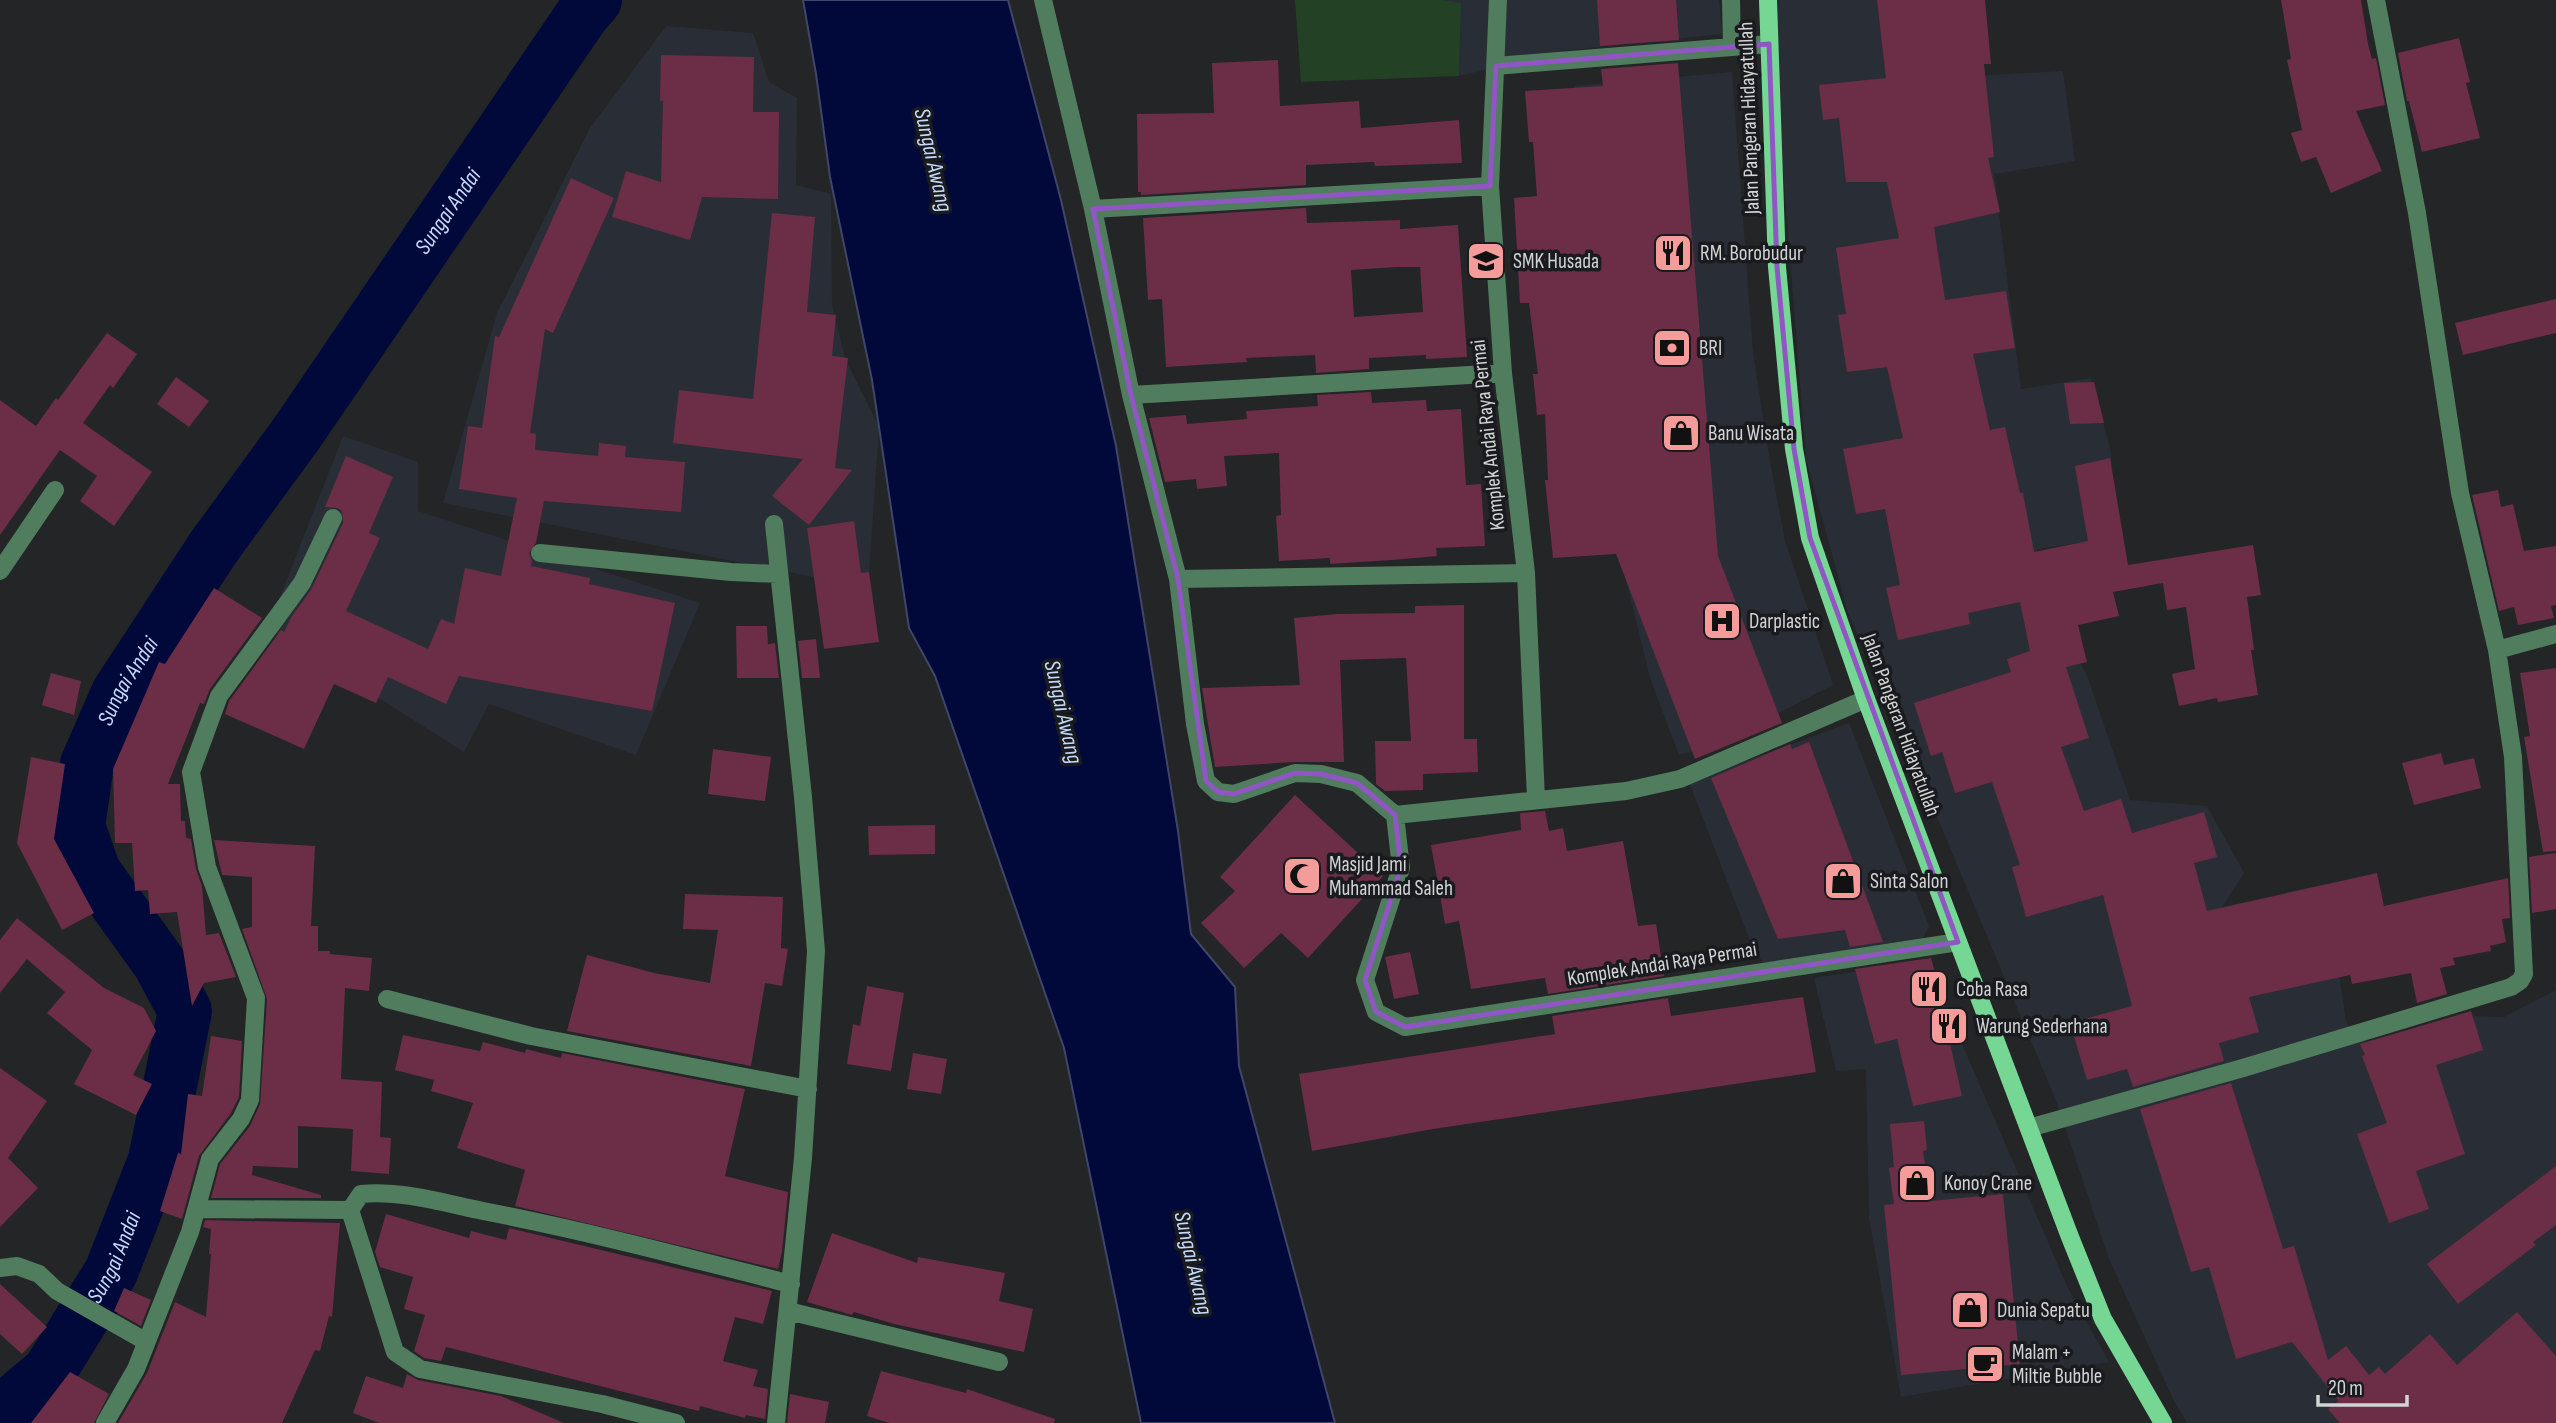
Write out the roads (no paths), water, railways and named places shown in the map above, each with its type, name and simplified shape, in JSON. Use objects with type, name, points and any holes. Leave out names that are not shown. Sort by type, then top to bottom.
[{"type":"main road","name":"Jalan Pangeran Hidayatullah","points":[[1768,0],[1777,267],[1794,449],[1810,538],[1866,699],[2103,1319],[2162,1423]]},
{"type":"street","points":[[1043,0],[1093,209],[1131,395],[1178,579],[1195,724],[1206,781],[1218,792],[1234,794],[1295,773],[1321,774],[1357,783],[1395,815],[1626,791],[1680,779],[1866,699]]},
{"type":"street","name":"Komplek Andai Raya Permai","points":[[1498,0],[1490,186],[1503,373],[1526,573],[1536,799]]},
{"type":"street","points":[[1731,0],[1732,46]]},
{"type":"street","points":[[2029,1128],[2243,1068],[2511,987],[2520,981],[2524,974],[2513,757],[2497,650],[2460,493],[2417,212],[2376,0]]},
{"type":"street","points":[[1496,66],[1769,44]]},
{"type":"street","points":[[1093,209],[1490,186]]},
{"type":"street","points":[[1131,395],[1503,373]]},
{"type":"street","points":[[0,571],[55,490]]},
{"type":"street","points":[[105,1423],[136,1368],[138,1338],[190,1232],[210,1159],[241,1119],[250,1100],[256,998],[207,867],[191,772],[219,696],[302,583],[333,518]]},
{"type":"street","points":[[774,524],[803,797],[816,951],[808,1089],[776,1423]]},
{"type":"street","points":[[540,553],[731,572],[778,574]]},
{"type":"street","points":[[1178,579],[1526,573]]},
{"type":"street","points":[[2497,650],[2556,634]]},
{"type":"street","name":"Komplek Andai Raya Permai","points":[[1395,815],[1401,868],[1366,980],[1376,1012],[1405,1027],[1958,942]]},
{"type":"street","points":[[387,999],[531,1036],[808,1089]]},
{"type":"street","points":[[350,1210],[361,1194],[418,1198],[511,1216],[791,1284]]},
{"type":"street","points":[[197,1209],[350,1210]]},
{"type":"street","points":[[350,1210],[395,1352],[406,1361],[420,1369],[602,1404],[676,1423]]},
{"type":"street","points":[[0,1268],[17,1266],[39,1274],[57,1291],[138,1338]]},
{"type":"street","points":[[788,1311],[999,1362]]},
{"type":"water","name":"Sungai Awang","points":[[803,0],[1008,0],[1061,200],[1116,446],[1178,831],[1191,934],[1235,987],[1239,1066],[1335,1423],[1141,1423],[1064,1048],[935,676],[909,628],[872,380],[830,177]]},
{"type":"waterway","name":"Sungai Andai","points":[[0,1413],[49,1372],[111,1272],[155,1160],[185,1011],[160,964],[94,872],[78,826],[87,764],[118,693],[213,548],[299,430],[582,15],[595,0]]},
{"type":"place","name":"RM. Borobudur","points":[[1673,253]]},
{"type":"place","name":"SMK Husada","points":[[1486,261]]},
{"type":"place","name":"BRI","points":[[1672,348]]},
{"type":"place","name":"Banu Wisata","points":[[1681,433]]},
{"type":"place","name":"Darplastic","points":[[1722,621]]},
{"type":"place","name":"Masjid Jami Muhammad Saleh","points":[[1302,876]]},
{"type":"place","name":"Sinta Salon","points":[[1843,881]]},
{"type":"place","name":"Coba Rasa","points":[[1929,989]]},
{"type":"place","name":"Warung Sederhana","points":[[1949,1026]]},
{"type":"place","name":"Konoy Crane","points":[[1917,1183]]},
{"type":"place","name":"Dunia Sepatu","points":[[1970,1310]]},
{"type":"place","name":"Malam + Miltie Bubble","points":[[1985,1364]]}]
